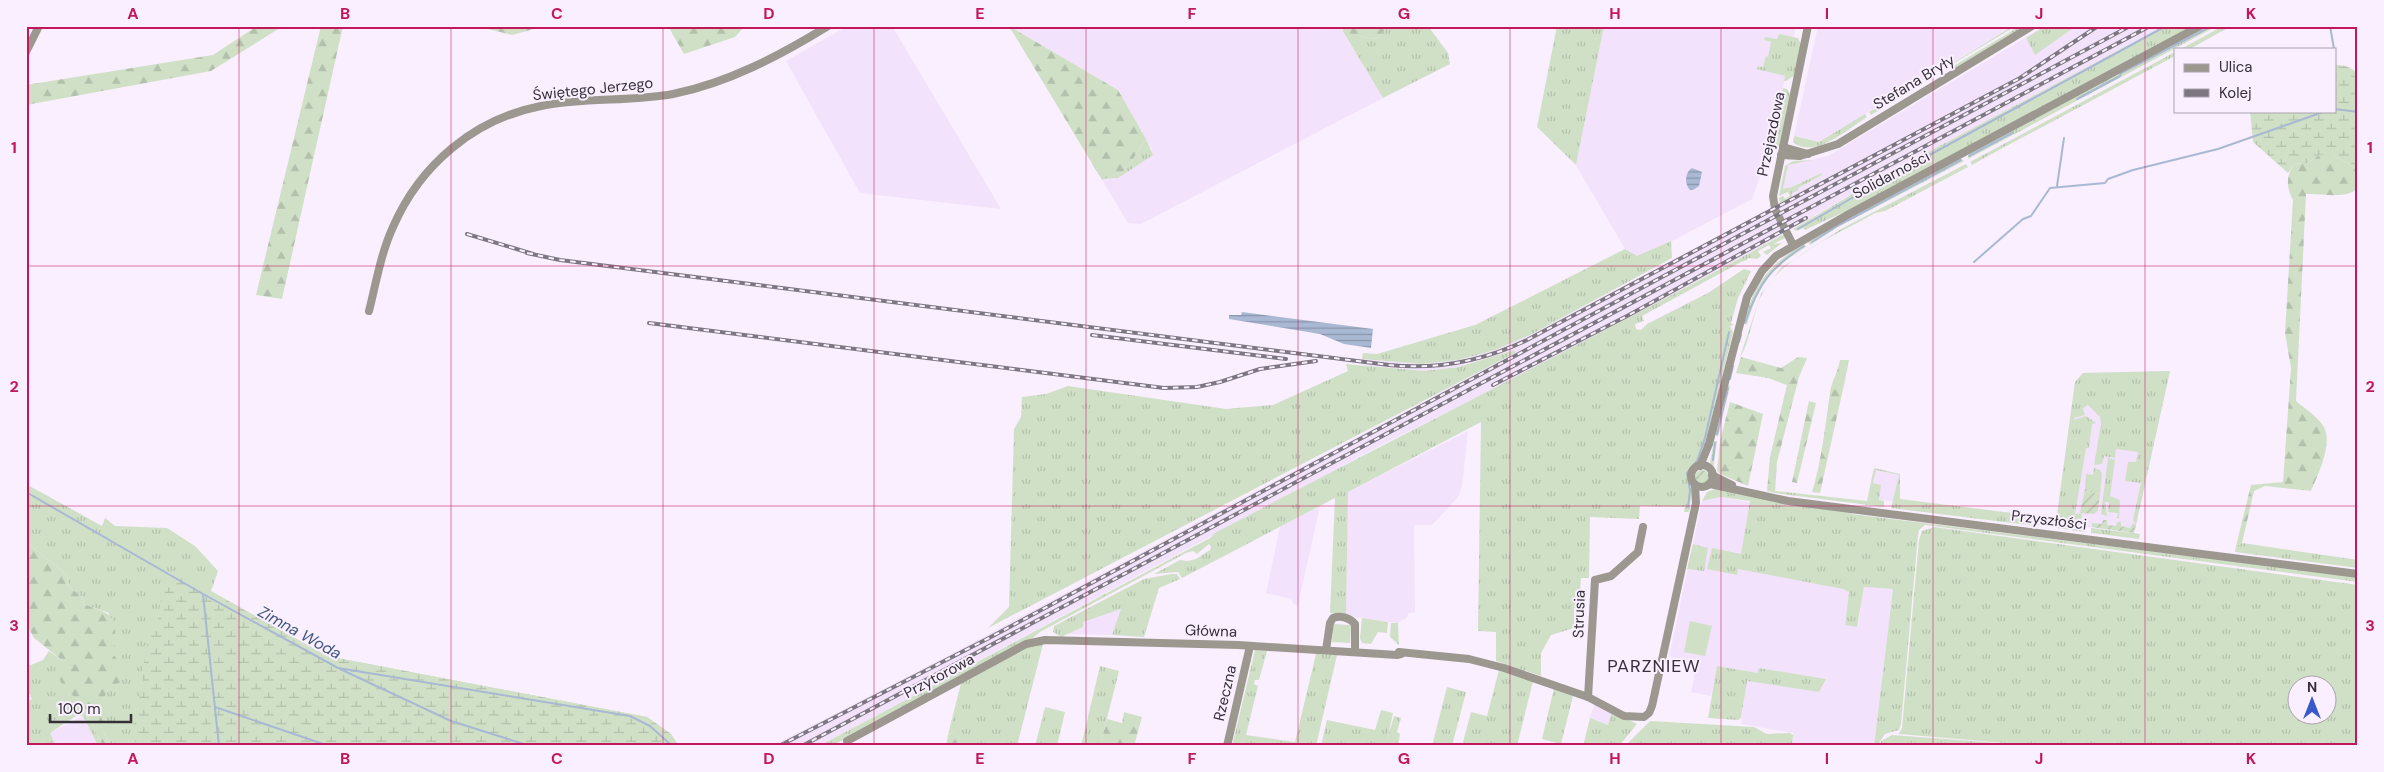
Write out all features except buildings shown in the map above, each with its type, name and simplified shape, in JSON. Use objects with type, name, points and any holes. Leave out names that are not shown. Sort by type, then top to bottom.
[{"type":"street","points":[[26,52],[38,26]]},
{"type":"street","name":"Świętego Jerzego","points":[[369,310],[390,233],[411,193],[452,147],[484,125],[501,117],[542,106],[654,97],[708,85],[740,72],[828,26]]},
{"type":"street","name":"Przejazdowa","points":[[1793,245],[1776,213],[1773,200],[1782,147],[1808,26]]},
{"type":"street","name":"Stefana Bryły","points":[[1781,155],[1800,156],[1838,144],[2032,26]]},
{"type":"street","name":"Solidarności","points":[[1707,470],[1709,444],[1746,297],[1762,271],[1776,256],[1793,245],[2200,26]]},
{"type":"street","points":[[1782,147],[1808,154]]},
{"type":"street","points":[[1694,469],[1707,470],[1707,485],[1696,503],[1695,485],[1691,474],[1694,469]]},
{"type":"street","name":"Przyszłości","points":[[1707,470],[1738,489]]},
{"type":"street","name":"Przyszłości","points":[[1695,485],[1738,489],[1788,502],[2358,574]]},
{"type":"street","name":"Główna","points":[[1045,640],[1250,646],[1460,658],[1495,665],[1588,697],[1622,716],[1640,718],[1648,715],[1652,708],[1696,503]]},
{"type":"street","name":"Strusia","points":[[1588,697],[1594,580],[1610,576],[1638,552],[1643,527]]},
{"type":"street","points":[[1326,650],[1330,623],[1333,618],[1340,617],[1350,619],[1355,624],[1355,652]]},
{"type":"street","name":"Przytorowa","points":[[847,741],[1026,644],[1045,640]]},
{"type":"street","name":"Rzeczna","points":[[1227,746],[1250,646]]},
{"type":"shaded area","points":[[848,26],[892,26],[1001,209],[860,193],[786,61]]},
{"type":"shaded area","points":[[1010,26],[1339,26],[1383,98],[1141,224],[1128,223],[1102,180],[1118,178],[1152,150],[1118,90]]},
{"type":"shaded area","points":[[1604,26],[1796,26],[1765,173],[1760,176],[1752,199],[1655,250],[1637,257],[1625,249],[1576,165]]},
{"type":"shaded area","points":[[1818,26],[2013,26],[1819,142],[1794,136]]},
{"type":"shaded area","points":[[2045,26],[2164,26],[1885,175],[1757,249],[1542,365],[1385,443],[819,746],[772,746],[944,658],[1515,353],[1513,350],[1459,367],[1424,371],[1394,370],[1361,364],[1362,359],[1422,364],[1458,360],[1495,350],[1532,334],[1792,197],[1791,194],[1798,190],[1798,188],[1822,175],[1820,173],[1792,187],[1783,189],[1788,165],[1828,156]]},
{"type":"shaded area","points":[[2170,371],[2134,533],[2064,524],[2057,515],[2075,382],[2083,373]]},
{"type":"shaded area","points":[[1468,431],[1462,486],[1458,497],[1432,525],[1414,525],[1415,613],[1409,613],[1406,618],[1398,623],[1347,616],[1345,614],[1348,492]]},
{"type":"shaded area","points":[[1876,470],[1899,475],[1893,501],[1879,500],[1873,483]]},
{"type":"shaded area","points":[[1721,497],[1754,503],[1849,592],[1845,625],[1858,626],[1864,587],[1893,589],[1874,746],[1792,746],[1793,733],[1741,724],[1746,681],[1819,692],[1826,679],[1759,668],[1758,673],[1718,666],[1711,696],[1691,692],[1697,663],[1669,657],[1702,501]]},
{"type":"shaded area","points":[[1320,506],[1298,605],[1293,604],[1292,599],[1266,593],[1280,527]]},
{"type":"shaded area","points":[[1122,609],[1112,635],[1068,634],[1083,627],[1082,622]]},
{"type":"shaded area","points":[[1595,703],[1612,712],[1609,725],[1590,718]]},
{"type":"shaded area","points":[[83,716],[98,746],[56,746],[50,733]]},
{"type":"green space","points":[[257,26],[283,26],[211,71],[26,105],[26,85],[213,55]]},
{"type":"green space","points":[[321,26],[343,26],[282,299],[256,295]]},
{"type":"green space","points":[[476,26],[545,26],[512,35]]},
{"type":"green space","points":[[668,26],[742,26],[743,28],[735,37],[684,54]]},
{"type":"green space","points":[[1009,26],[1118,90],[1146,139],[1125,171],[1102,180]]},
{"type":"green space","points":[[1339,26],[1389,26],[1377,39],[1351,34]]},
{"type":"green space","points":[[1389,26],[1428,26],[1448,53],[1450,64],[1383,98],[1342,30],[1362,37],[1377,39]]},
{"type":"green space","points":[[1557,26],[1604,26],[1576,165],[1537,127]]},
{"type":"green space","points":[[2013,26],[2016,26],[1951,65],[1951,64]]},
{"type":"green space","points":[[2020,26],[2027,26],[1955,69],[1952,67]]},
{"type":"green space","points":[[2045,26],[2076,26],[2035,55],[2026,38]]},
{"type":"green space","points":[[2164,26],[2193,26],[1853,208],[1805,230],[1803,228],[1796,231],[1793,229],[1885,175]]},
{"type":"green space","points":[[2206,26],[2217,26],[1968,159],[1970,152]]},
{"type":"green space","points":[[2223,26],[2231,26],[2192,48],[2183,48]]},
{"type":"green space","points":[[1779,34],[1798,38],[1801,44],[1795,75],[1786,81],[1784,81],[1785,76],[1757,69],[1758,66],[1763,67],[1766,56],[1768,57],[1771,42],[1764,40],[1765,37],[1777,39]]},
{"type":"green space","points":[[2174,53],[2174,57],[1972,165],[1970,162]]},
{"type":"green space","points":[[2336,65],[2348,67],[2358,75],[2358,169],[2333,155],[2319,155],[2308,163],[2294,164],[2288,173],[2253,142],[2250,112],[2336,112]]},
{"type":"green space","points":[[1783,88],[1787,89],[1791,95],[1780,145],[1773,151],[1769,150]]},
{"type":"green space","points":[[1903,92],[1904,95],[1871,115],[1869,112]]},
{"type":"green space","points":[[1865,114],[1867,117],[1841,135],[1821,145],[1801,147],[1793,142],[1794,136],[1819,142]]},
{"type":"green space","points":[[1146,139],[1153,155],[1118,178],[1104,179],[1125,171]]},
{"type":"green space","points":[[2319,155],[2333,155],[2358,169],[2358,188],[2353,192],[2340,195],[2306,194],[2296,401],[2322,424],[2326,431],[2327,439],[2324,458],[2311,491],[2265,486],[2254,491],[2242,543],[2236,546],[2251,485],[2283,482],[2291,368],[2285,333],[2293,200],[2289,191],[2288,177],[2294,164],[2308,163]]},
{"type":"green space","points":[[1958,158],[1964,161],[1838,227],[1810,245],[1808,242],[1835,224]]},
{"type":"green space","points":[[1812,160],[1788,165],[1783,189],[1792,187],[1821,173],[1822,175],[1798,188],[1798,190],[1791,194],[1792,197],[1780,203],[1779,198],[1783,196],[1785,199],[1790,196],[1788,192],[1779,196],[1785,166],[1793,161]]},
{"type":"green space","points":[[1966,164],[1968,167],[1885,211],[1875,213],[1816,245],[1841,229]]},
{"type":"green space","points":[[1784,234],[1785,238],[1773,244],[1782,243],[1767,255],[1763,252],[1771,248],[1769,245],[1758,251],[1761,256],[1757,259],[1748,258],[1642,316],[1644,321],[1635,324],[1636,329],[1641,330],[1647,324],[1708,293],[1744,269],[1751,271],[1738,298],[1731,323],[1734,325],[1730,326],[1733,332],[1707,439],[1698,464],[1689,473],[1693,487],[1689,512],[1684,512],[1685,507],[1640,506],[1639,519],[1590,517],[1589,578],[1581,578],[1579,608],[1574,608],[1574,628],[1551,635],[1541,653],[1541,676],[1496,661],[1496,632],[1478,631],[1481,422],[1348,492],[1346,615],[1330,613],[1335,498],[1182,578],[1178,572],[1154,574],[1180,560],[1196,559],[1210,550],[1211,547],[1209,544],[1197,554],[1193,551],[1186,553],[1040,632],[1028,642],[837,743],[848,746],[819,746],[1210,538],[1215,533],[1571,348]]},
{"type":"green space","points":[[1671,241],[1672,258],[1532,334],[1495,350],[1458,360],[1422,364],[1362,359],[1363,353],[1377,354],[1475,325],[1625,249],[1637,256]]},
{"type":"green space","points":[[1804,244],[1806,247],[1784,262],[1768,279],[1756,298],[1747,324],[1743,323],[1758,286],[1765,276],[1781,259]]},
{"type":"green space","points":[[1795,259],[1782,270],[1771,281],[1781,268]]},
{"type":"green space","points":[[1758,303],[1746,346],[1740,357]]},
{"type":"green space","points":[[1514,350],[1515,353],[988,628],[1009,607],[1014,429],[1021,417],[1022,397],[1046,394],[1068,386],[1226,409],[1273,405],[1348,371],[1346,364],[1424,371],[1459,367]]},
{"type":"green space","points":[[1741,357],[1781,368],[1798,357],[1807,358],[1799,377],[1777,462],[1775,493],[1767,491],[1770,457],[1787,385],[1768,378],[1736,373]]},
{"type":"green space","points":[[1840,360],[1849,360],[1847,371],[1820,493],[1812,492],[1821,455],[1831,389]]},
{"type":"green space","points":[[2170,371],[2136,525],[2133,520],[2141,483],[2125,481],[2128,462],[2136,462],[2138,452],[2116,449],[2115,458],[2104,456],[2102,464],[2094,465],[2101,424],[2100,417],[2088,405],[2083,408],[2085,415],[2074,418],[2074,420],[2086,416],[2096,423],[2092,424],[2089,448],[2086,448],[2075,514],[2082,513],[2081,520],[2086,523],[2085,532],[2057,528],[2054,523],[2063,523],[2057,515],[2075,382],[2083,373]]},
{"type":"green space","points":[[1728,385],[1730,386],[1718,437],[1715,435]]},
{"type":"green space","points":[[1809,401],[1816,403],[1797,483],[1792,482]]},
{"type":"green space","points":[[1730,402],[1763,414],[1748,486],[1720,474],[1717,470],[1720,441]]},
{"type":"green space","points":[[1714,441],[1717,441],[1713,470],[1710,462]]},
{"type":"green space","points":[[2108,458],[2115,460],[2110,496],[2120,500],[2119,518],[2117,518],[2118,513],[2108,512],[2109,502],[2105,502],[2107,516],[2101,514]]},
{"type":"green space","points":[[1874,468],[1900,474],[1900,499],[2036,516],[2045,519],[2045,522],[2037,526],[1891,508],[1899,475],[1876,470],[1873,483],[1881,485],[1879,500],[1884,501],[1884,507],[1775,493],[1775,491],[1867,501]]},
{"type":"green space","points":[[2094,468],[2100,470],[2102,474],[2100,494],[2087,492],[2085,489],[2086,474],[2093,475]]},
{"type":"green space","points":[[1702,470],[1707,472],[1709,477],[1707,482],[1702,484],[1697,482],[1695,477],[1697,472]]},
{"type":"green space","points":[[26,484],[102,526],[105,518],[115,526],[167,528],[195,546],[218,571],[211,591],[327,656],[647,717],[671,734],[679,746],[111,746],[103,731],[103,721],[98,710],[110,686],[108,651],[109,613],[84,604],[82,597],[69,587],[67,575],[26,542]]},
{"type":"green space","points":[[1715,489],[1734,491],[1786,504],[1786,506],[1852,512],[1852,514],[2358,577],[2358,582],[1925,525],[1919,530],[1918,535],[1901,724],[1899,730],[1885,734],[1877,746],[1874,746],[1893,589],[1864,587],[1857,627],[1845,625],[1849,592],[1843,589],[1738,569],[1737,575],[1707,569],[1712,548],[1741,554],[1750,501],[1721,497],[1702,501],[1707,492]]},
{"type":"green space","points":[[2085,489],[2087,489],[2087,492],[2100,494],[2098,510],[2094,514],[2080,513]]},
{"type":"green space","points":[[2103,520],[2107,520],[2107,525],[2116,526],[2117,522],[2121,522],[2121,526],[2130,528],[2133,523],[2136,525],[2134,533],[2092,527],[2092,523],[2102,524]]},
{"type":"green space","points":[[1934,527],[2358,585],[2358,746],[2039,746],[1899,734],[1902,728],[1919,540],[1922,531]]},
{"type":"green space","points":[[2091,528],[2140,534],[2139,539],[2091,533]]},
{"type":"green space","points":[[26,542],[67,575],[69,587],[82,597],[84,604],[107,613],[113,621],[116,644],[108,651],[120,664],[122,682],[110,686],[98,710],[103,721],[103,731],[111,746],[103,746],[80,700],[68,693],[60,681],[63,661],[34,638],[26,623]]},
{"type":"green space","points":[[2242,543],[2358,560],[2358,568],[2235,552],[2236,546]]},
{"type":"green space","points":[[1693,544],[1708,548],[1704,571],[1687,569]]},
{"type":"green space","points":[[178,573],[327,656],[647,717],[671,734],[679,746],[135,746],[133,716],[143,687],[143,668],[148,636],[158,619],[161,598]]},
{"type":"green space","points":[[1177,574],[1180,579],[1159,588],[1144,637],[1112,635],[1121,609],[1083,622],[1083,627],[1061,637],[1053,632],[1054,626],[1144,579]]},
{"type":"green space","points":[[1362,618],[1388,622],[1387,633],[1378,632],[1371,644],[1362,643],[1360,638]]},
{"type":"green space","points":[[1690,621],[1712,626],[1705,656],[1684,652]]},
{"type":"green space","points":[[1391,623],[1398,623],[1399,645],[1390,637]]},
{"type":"green space","points":[[1333,624],[1351,625],[1350,643],[1332,642]]},
{"type":"green space","points":[[1040,643],[1043,644],[1017,746],[956,746],[960,737],[955,732],[948,735],[961,683],[1025,648]]},
{"type":"green space","points":[[1255,650],[1267,651],[1259,680],[1255,680],[1254,684],[1258,686],[1246,735],[1295,742],[1316,654],[1337,655],[1316,746],[1232,746]]},
{"type":"green space","points":[[49,651],[63,661],[68,693],[80,700],[103,746],[98,746],[83,716],[76,716],[50,733],[56,746],[26,746],[26,702],[32,699],[26,686],[26,667],[43,660]]},
{"type":"green space","points":[[1100,666],[1119,671],[1100,746],[1081,746]]},
{"type":"green space","points":[[1717,666],[1758,673],[1759,668],[1826,679],[1819,692],[1747,681],[1741,718],[1738,720],[1708,718]]},
{"type":"green space","points":[[1499,670],[1533,681],[1517,746],[1462,746],[1471,712],[1487,716]]},
{"type":"green space","points":[[1447,687],[1466,692],[1452,746],[1432,746]]},
{"type":"green space","points":[[1554,688],[1573,696],[1561,744],[1542,739]]},
{"type":"green space","points":[[1045,707],[1065,712],[1057,746],[1035,746]]},
{"type":"green space","points":[[1381,710],[1393,713],[1387,740],[1394,716],[1401,718],[1397,732],[1400,734],[1398,746],[1321,746],[1327,720],[1375,730]]},
{"type":"green space","points":[[1124,712],[1142,717],[1134,746],[1100,746],[1107,719],[1122,723]]},
{"type":"green space","points":[[1612,712],[1637,724],[1619,746],[1583,746],[1590,718],[1608,725]]},
{"type":"green space","points":[[1650,721],[1754,727],[1767,734],[1790,733],[1793,735],[1792,746],[1625,746]]},
{"type":"green space","points":[[958,732],[960,737],[956,746],[946,746],[948,735]]},
{"type":"green space","points":[[1892,735],[1998,743],[1998,746],[1880,746],[1881,741]]},
{"type":"water","points":[[1692,168],[1702,172],[1699,186],[1690,190],[1686,178]]},
{"type":"water","points":[[1242,312],[1373,329],[1371,348],[1344,344],[1320,334],[1229,319],[1229,315],[1241,315]]},
{"type":"waterway","points":[[1880,182],[2166,26]]},
{"type":"waterway","points":[[2077,99],[2120,76],[2121,73],[2212,26]]},
{"type":"waterway","points":[[2330,26],[2334,48]]},
{"type":"waterway","points":[[2336,109],[2358,112]]},
{"type":"waterway","points":[[1974,262],[2023,219],[2031,216],[2050,188],[2105,183],[2108,179],[2133,170],[2218,149],[2323,112]]},
{"type":"waterway","points":[[1969,156],[2012,133]]},
{"type":"waterway","points":[[2057,186],[2064,138]]},
{"type":"waterway","points":[[1812,242],[1837,226],[1961,160]]},
{"type":"waterway","points":[[1798,229],[1871,187]]},
{"type":"waterway","points":[[1745,323],[1760,287],[1782,262],[1804,246]]},
{"type":"waterway","points":[[1688,507],[1690,490],[1687,473],[1697,461],[1705,438],[1729,332]]},
{"type":"waterway","points":[[1739,342],[1741,335]]},
{"type":"waterway","points":[[1730,379],[1733,366]]},
{"type":"waterway","points":[[1717,434],[1728,388]]},
{"type":"waterway","points":[[1713,460],[1715,443]]},
{"type":"waterway","name":"Zimna Woda","points":[[26,492],[203,594],[338,668],[630,716],[650,726],[672,746]]},
{"type":"waterway","points":[[203,594],[219,746]]},
{"type":"waterway","points":[[340,669],[451,721],[530,746]]},
{"type":"waterway","points":[[215,707],[329,746]]},
{"type":"railway","points":[[527,253],[560,260],[1389,365],[1442,365],[1477,358],[1527,340],[2020,78],[2098,26]]},
{"type":"railway","points":[[779,746],[989,638],[2130,26]]},
{"type":"railway","points":[[802,746],[2150,26]]},
{"type":"railway","points":[[1493,385],[1627,316],[1806,218]]},
{"type":"railway","points":[[467,234],[533,254]]},
{"type":"railway","points":[[649,323],[1164,388],[1197,387],[1220,382],[1260,369],[1316,361]]},
{"type":"railway","points":[[1092,335],[1286,359]]},
{"type":"district","name":"PARZNIEW","points":[[1654,666]]}]
